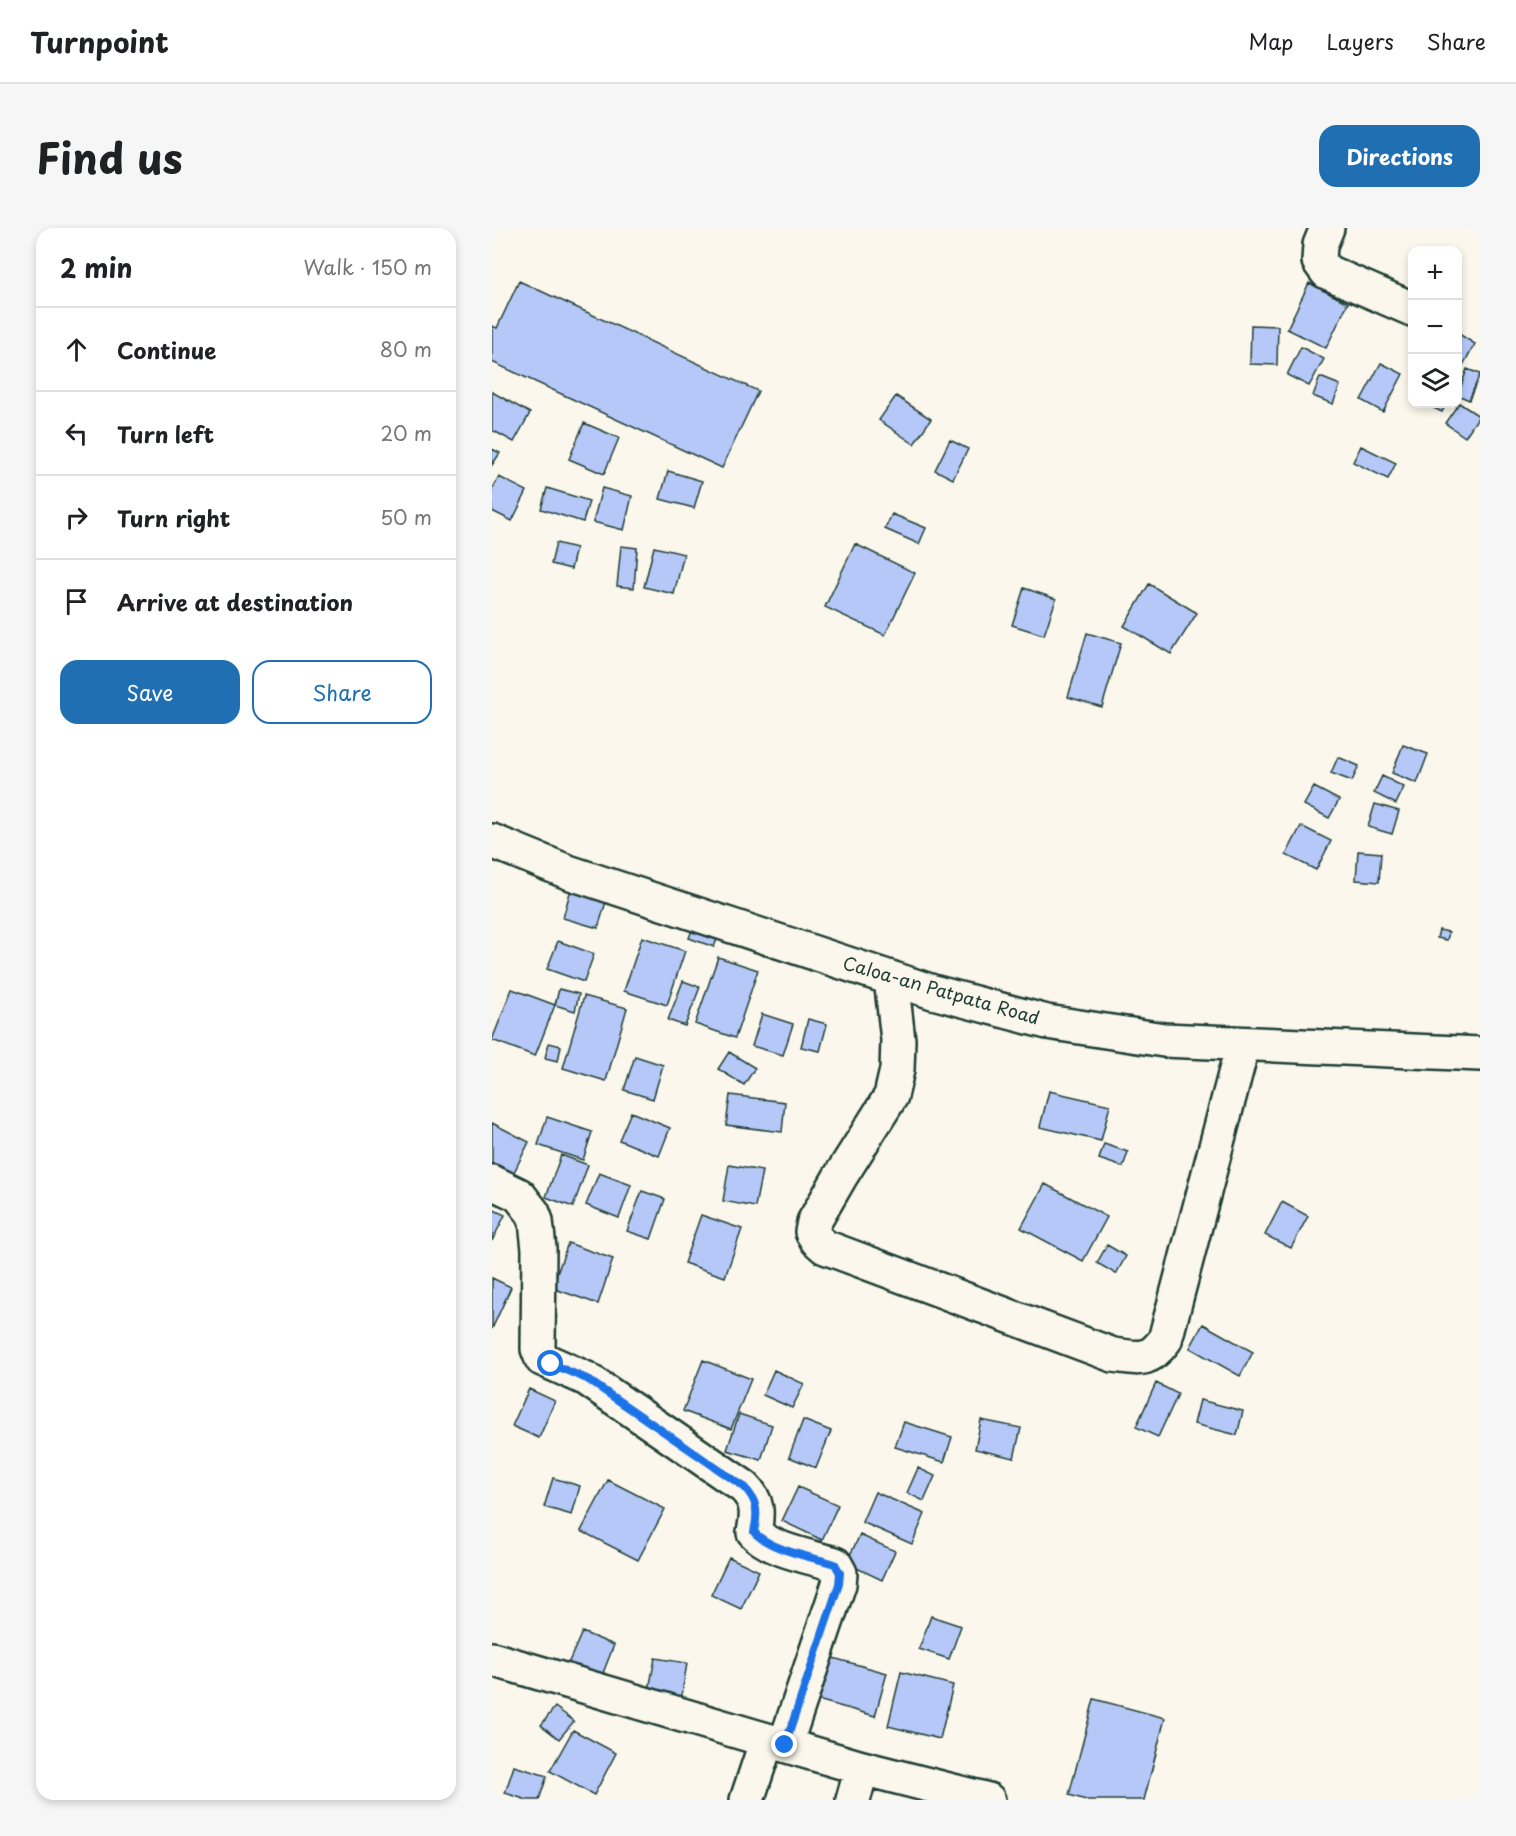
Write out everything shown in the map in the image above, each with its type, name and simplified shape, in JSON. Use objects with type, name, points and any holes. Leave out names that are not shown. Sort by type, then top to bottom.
[{"type":"street","points":[[1327,228],[1320,245],[1318,261],[1327,272],[1408,307]]},
{"type":"street","name":"Caloa-an Patpata Road","points":[[492,841],[568,872],[933,992],[1047,1022],[1164,1040],[1480,1054]]},
{"type":"street","points":[[891,978],[898,1040],[897,1071],[891,1096],[840,1177],[814,1222],[812,1232],[825,1247],[1113,1355],[1145,1359],[1156,1352],[1165,1340],[1243,1044]]},
{"type":"street","points":[[492,1182],[519,1195],[536,1221],[539,1249],[538,1349],[542,1359],[587,1379],[744,1487],[753,1496],[756,1506],[754,1532],[760,1539],[835,1564],[840,1573],[839,1584],[824,1634],[776,1743],[747,1800]]},
{"type":"street","points":[[492,1659],[862,1768],[988,1800]]},
{"type":"street","points":[[853,1800],[862,1768]]},
{"type":"building","points":[[519,281],[758,391],[722,468],[492,362],[492,326],[497,328]]},
{"type":"building","points":[[1309,283],[1348,303],[1326,348],[1287,329]]},
{"type":"building","points":[[1251,325],[1278,326],[1277,365],[1250,364]]},
{"type":"building","points":[[1462,336],[1475,344],[1462,364]]},
{"type":"building","points":[[1301,347],[1324,359],[1309,386],[1287,375]]},
{"type":"building","points":[[1381,363],[1403,374],[1383,412],[1361,400]]},
{"type":"building","points":[[1467,369],[1480,374],[1469,400],[1462,397],[1462,383]]},
{"type":"building","points":[[1320,377],[1340,385],[1333,404],[1313,396]]},
{"type":"building","points":[[492,392],[530,413],[514,442],[492,430]]},
{"type":"building","points":[[896,396],[931,419],[914,444],[879,420]]},
{"type":"building","points":[[1462,405],[1479,416],[1465,437],[1445,423],[1456,408],[1462,408]]},
{"type":"building","points":[[584,423],[619,438],[604,474],[569,459]]},
{"type":"building","points":[[950,440],[968,449],[953,479],[935,470]]},
{"type":"building","points":[[1361,446],[1396,463],[1388,479],[1353,462]]},
{"type":"building","points":[[492,449],[500,453],[492,465]]},
{"type":"building","points":[[668,471],[702,481],[694,508],[660,499]]},
{"type":"building","points":[[499,477],[527,491],[512,521],[492,511],[492,490]]},
{"type":"building","points":[[547,488],[589,501],[583,522],[541,509]]},
{"type":"building","points":[[602,488],[632,496],[624,530],[593,522]]},
{"type":"building","points":[[892,514],[926,528],[919,544],[885,529]]},
{"type":"building","points":[[556,543],[576,548],[571,569],[551,564]]},
{"type":"building","points":[[855,544],[915,573],[885,635],[825,607]]},
{"type":"building","points":[[621,546],[637,548],[634,588],[617,586]]},
{"type":"building","points":[[654,547],[684,554],[674,594],[644,587]]},
{"type":"building","points":[[1149,584],[1197,613],[1171,654],[1124,626]]},
{"type":"building","points":[[1024,588],[1056,599],[1044,635],[1012,625]]},
{"type":"building","points":[[1087,633],[1121,643],[1102,707],[1068,697]]},
{"type":"building","points":[[1403,745],[1428,754],[1417,783],[1392,773]]},
{"type":"building","points":[[1338,757],[1359,766],[1352,781],[1331,773]]},
{"type":"building","points":[[1382,776],[1404,787],[1396,804],[1374,793]]},
{"type":"building","points":[[1314,787],[1339,800],[1329,818],[1304,805]]},
{"type":"building","points":[[1375,804],[1399,811],[1392,834],[1368,827]]},
{"type":"building","points":[[1301,826],[1331,841],[1316,870],[1286,855]]},
{"type":"building","points":[[1358,851],[1381,853],[1379,882],[1356,880]]},
{"type":"building","points":[[572,885],[608,895],[598,928],[563,918]]},
{"type":"building","points":[[694,925],[719,934],[714,947],[689,938]]},
{"type":"building","points":[[1439,930],[1449,932],[1447,940],[1437,938]]},
{"type":"building","points":[[642,937],[685,951],[667,1005],[624,991]]},
{"type":"building","points":[[558,941],[594,954],[584,982],[547,969]]},
{"type":"building","points":[[718,957],[758,970],[735,1038],[695,1024]]},
{"type":"building","points":[[683,981],[700,987],[685,1026],[668,1020]]},
{"type":"building","points":[[512,989],[555,1005],[535,1056],[492,1040]]},
{"type":"building","points":[[559,989],[579,994],[575,1011],[555,1005]]},
{"type":"building","points":[[584,996],[627,1008],[606,1081],[563,1068]]},
{"type":"building","points":[[762,1014],[793,1024],[783,1055],[752,1046]]},
{"type":"building","points":[[808,1019],[827,1024],[820,1051],[801,1047]]},
{"type":"building","points":[[549,1043],[561,1046],[558,1061],[545,1058]]},
{"type":"building","points":[[729,1052],[755,1068],[744,1085],[718,1069]]},
{"type":"building","points":[[635,1056],[663,1065],[653,1099],[624,1090]]},
{"type":"building","points":[[1049,1091],[1110,1105],[1101,1141],[1040,1127]]},
{"type":"building","points":[[730,1095],[785,1102],[782,1132],[726,1125]]},
{"type":"building","points":[[631,1112],[670,1128],[659,1156],[619,1140]]},
{"type":"building","points":[[547,1117],[592,1132],[583,1160],[538,1145]]},
{"type":"building","points":[[492,1123],[529,1142],[513,1174],[492,1164]]},
{"type":"building","points":[[1104,1144],[1128,1152],[1123,1167],[1099,1159]]},
{"type":"building","points":[[561,1155],[588,1165],[573,1207],[546,1197]]},
{"type":"building","points":[[729,1165],[762,1171],[755,1207],[723,1201]]},
{"type":"building","points":[[599,1173],[631,1185],[619,1218],[586,1205]]},
{"type":"building","points":[[1045,1184],[1107,1217],[1083,1261],[1021,1228]]},
{"type":"building","points":[[642,1191],[665,1199],[651,1239],[627,1231]]},
{"type":"building","points":[[1282,1202],[1308,1216],[1291,1248],[1265,1235]]},
{"type":"building","points":[[492,1209],[505,1215],[492,1241]]},
{"type":"building","points":[[701,1215],[742,1229],[725,1277],[684,1263]]},
{"type":"building","points":[[568,1243],[613,1259],[598,1304],[552,1288]]},
{"type":"building","points":[[1107,1245],[1126,1256],[1116,1274],[1097,1263]]},
{"type":"building","points":[[492,1278],[511,1287],[492,1329]]},
{"type":"building","points":[[1203,1324],[1253,1352],[1240,1376],[1190,1348]]},
{"type":"building","points":[[703,1360],[751,1379],[731,1429],[683,1411]]},
{"type":"building","points":[[774,1370],[804,1384],[792,1408],[763,1395]]},
{"type":"building","points":[[1156,1383],[1178,1394],[1158,1437],[1136,1427]]},
{"type":"building","points":[[529,1389],[555,1401],[539,1438],[512,1426]]},
{"type":"building","points":[[1200,1400],[1243,1411],[1237,1435],[1194,1424]]},
{"type":"building","points":[[739,1414],[772,1425],[761,1460],[727,1450]]},
{"type":"building","points":[[803,1420],[831,1431],[816,1468],[789,1457]]},
{"type":"building","points":[[981,1420],[1021,1428],[1014,1458],[975,1449]]},
{"type":"building","points":[[904,1422],[952,1437],[944,1462],[895,1447]]},
{"type":"building","points":[[918,1468],[935,1476],[924,1501],[907,1493]]},
{"type":"building","points":[[553,1478],[580,1486],[572,1515],[544,1507]]},
{"type":"building","points":[[608,1480],[665,1509],[638,1560],[581,1531]]},
{"type":"building","points":[[798,1487],[838,1505],[822,1540],[782,1521]]},
{"type":"building","points":[[875,1492],[925,1514],[912,1544],[862,1522]]},
{"type":"building","points":[[860,1535],[895,1551],[882,1580],[846,1563]]},
{"type":"building","points":[[729,1557],[759,1571],[741,1609],[711,1595]]},
{"type":"building","points":[[931,1616],[961,1626],[949,1659],[919,1649]]},
{"type":"building","points":[[582,1632],[614,1645],[601,1678],[568,1664]]},
{"type":"building","points":[[826,1656],[887,1673],[875,1716],[814,1699]]},
{"type":"building","points":[[655,1658],[687,1663],[680,1706],[647,1700]]},
{"type":"building","points":[[901,1672],[953,1685],[940,1739],[888,1726]]},
{"type":"building","points":[[1094,1699],[1165,1718],[1144,1800],[1086,1800],[1069,1795]]},
{"type":"building","points":[[555,1707],[574,1721],[559,1739],[541,1725]]},
{"type":"building","points":[[573,1730],[616,1753],[594,1795],[550,1771]]},
{"type":"building","points":[[514,1766],[547,1776],[539,1800],[527,1800],[505,1793]]},
{"type":"route","points":[[551,1364],[587,1379],[744,1487],[753,1496],[756,1506],[754,1532],[760,1539],[835,1564],[840,1573],[839,1584],[785,1745]]}]
